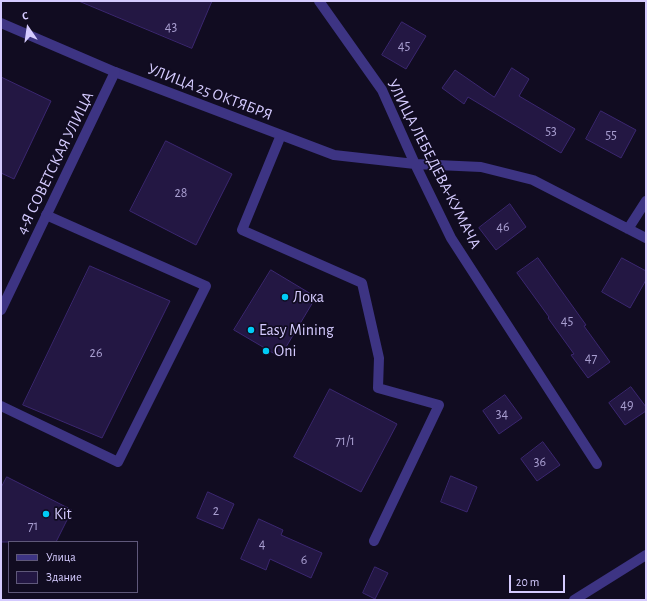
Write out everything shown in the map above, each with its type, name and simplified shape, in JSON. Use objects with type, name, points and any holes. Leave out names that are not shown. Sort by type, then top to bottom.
[{"type":"street","name":"УЛИЦА ЛЕБЕДЕВА-КУМАЧА","points":[[319,1],[382,90],[415,164],[451,238],[597,464]]},
{"type":"street","name":"УЛИЦА 25 ОКТЯБРЯ","points":[[1,23],[115,72],[334,155],[415,164],[480,167],[533,180],[646,238]]},
{"type":"street","name":"4-Я СОВЕТСКАЯ УЛИЦА","points":[[1,310],[115,72]]},
{"type":"street","points":[[281,135],[242,230],[362,283],[379,358],[378,388],[439,405],[374,542]]},
{"type":"street","points":[[628,229],[646,201]]},
{"type":"street","points":[[1,406],[118,462],[206,286],[46,215]]},
{"type":"street","points":[[574,600],[646,555]]},
{"type":"building","points":[[79,1],[212,1],[192,48]]},
{"type":"building","points":[[402,22],[426,36],[406,69],[382,55]]},
{"type":"building","points":[[512,68],[529,79],[519,96],[575,129],[561,153],[468,97],[464,104],[442,88],[455,70],[494,97]]},
{"type":"building","points":[[1,77],[51,101],[14,179],[1,173]]},
{"type":"building","points":[[601,111],[636,130],[621,158],[586,139]]},
{"type":"building","points":[[166,141],[232,174],[196,245],[130,211]]},
{"type":"building","points":[[510,204],[526,227],[496,250],[479,228]]},
{"type":"building","points":[[538,258],[586,325],[584,326],[610,362],[588,378],[571,355],[574,354],[548,318],[549,317],[517,273]]},
{"type":"building","points":[[622,258],[646,271],[646,280],[630,308],[602,292]]},
{"type":"building","points":[[90,266],[170,301],[102,438],[23,405]]},
{"type":"building","points":[[271,270],[316,297],[280,357],[234,330]]},
{"type":"building","points":[[631,387],[646,407],[646,411],[625,425],[609,403]]},
{"type":"building","points":[[330,389],[397,424],[361,492],[294,457]]},
{"type":"building","points":[[505,395],[522,418],[499,434],[483,411]]},
{"type":"building","points":[[543,442],[560,465],[537,481],[521,459]]},
{"type":"building","points":[[451,476],[477,487],[467,512],[441,502]]},
{"type":"building","points":[[7,477],[72,510],[56,541],[1,542],[1,488]]},
{"type":"building","points":[[208,492],[234,504],[223,529],[197,518]]},
{"type":"building","points":[[259,519],[283,530],[281,535],[322,553],[311,578],[270,559],[266,570],[241,559]]},
{"type":"building","points":[[375,567],[388,573],[375,599],[363,593]]},
{"type":"place","name":"Лока","points":[[285,297]]},
{"type":"place","name":"Easy Mining","points":[[251,330]]},
{"type":"place","name":"Oni","points":[[266,351]]},
{"type":"place","name":"Kit","points":[[46,514]]}]
